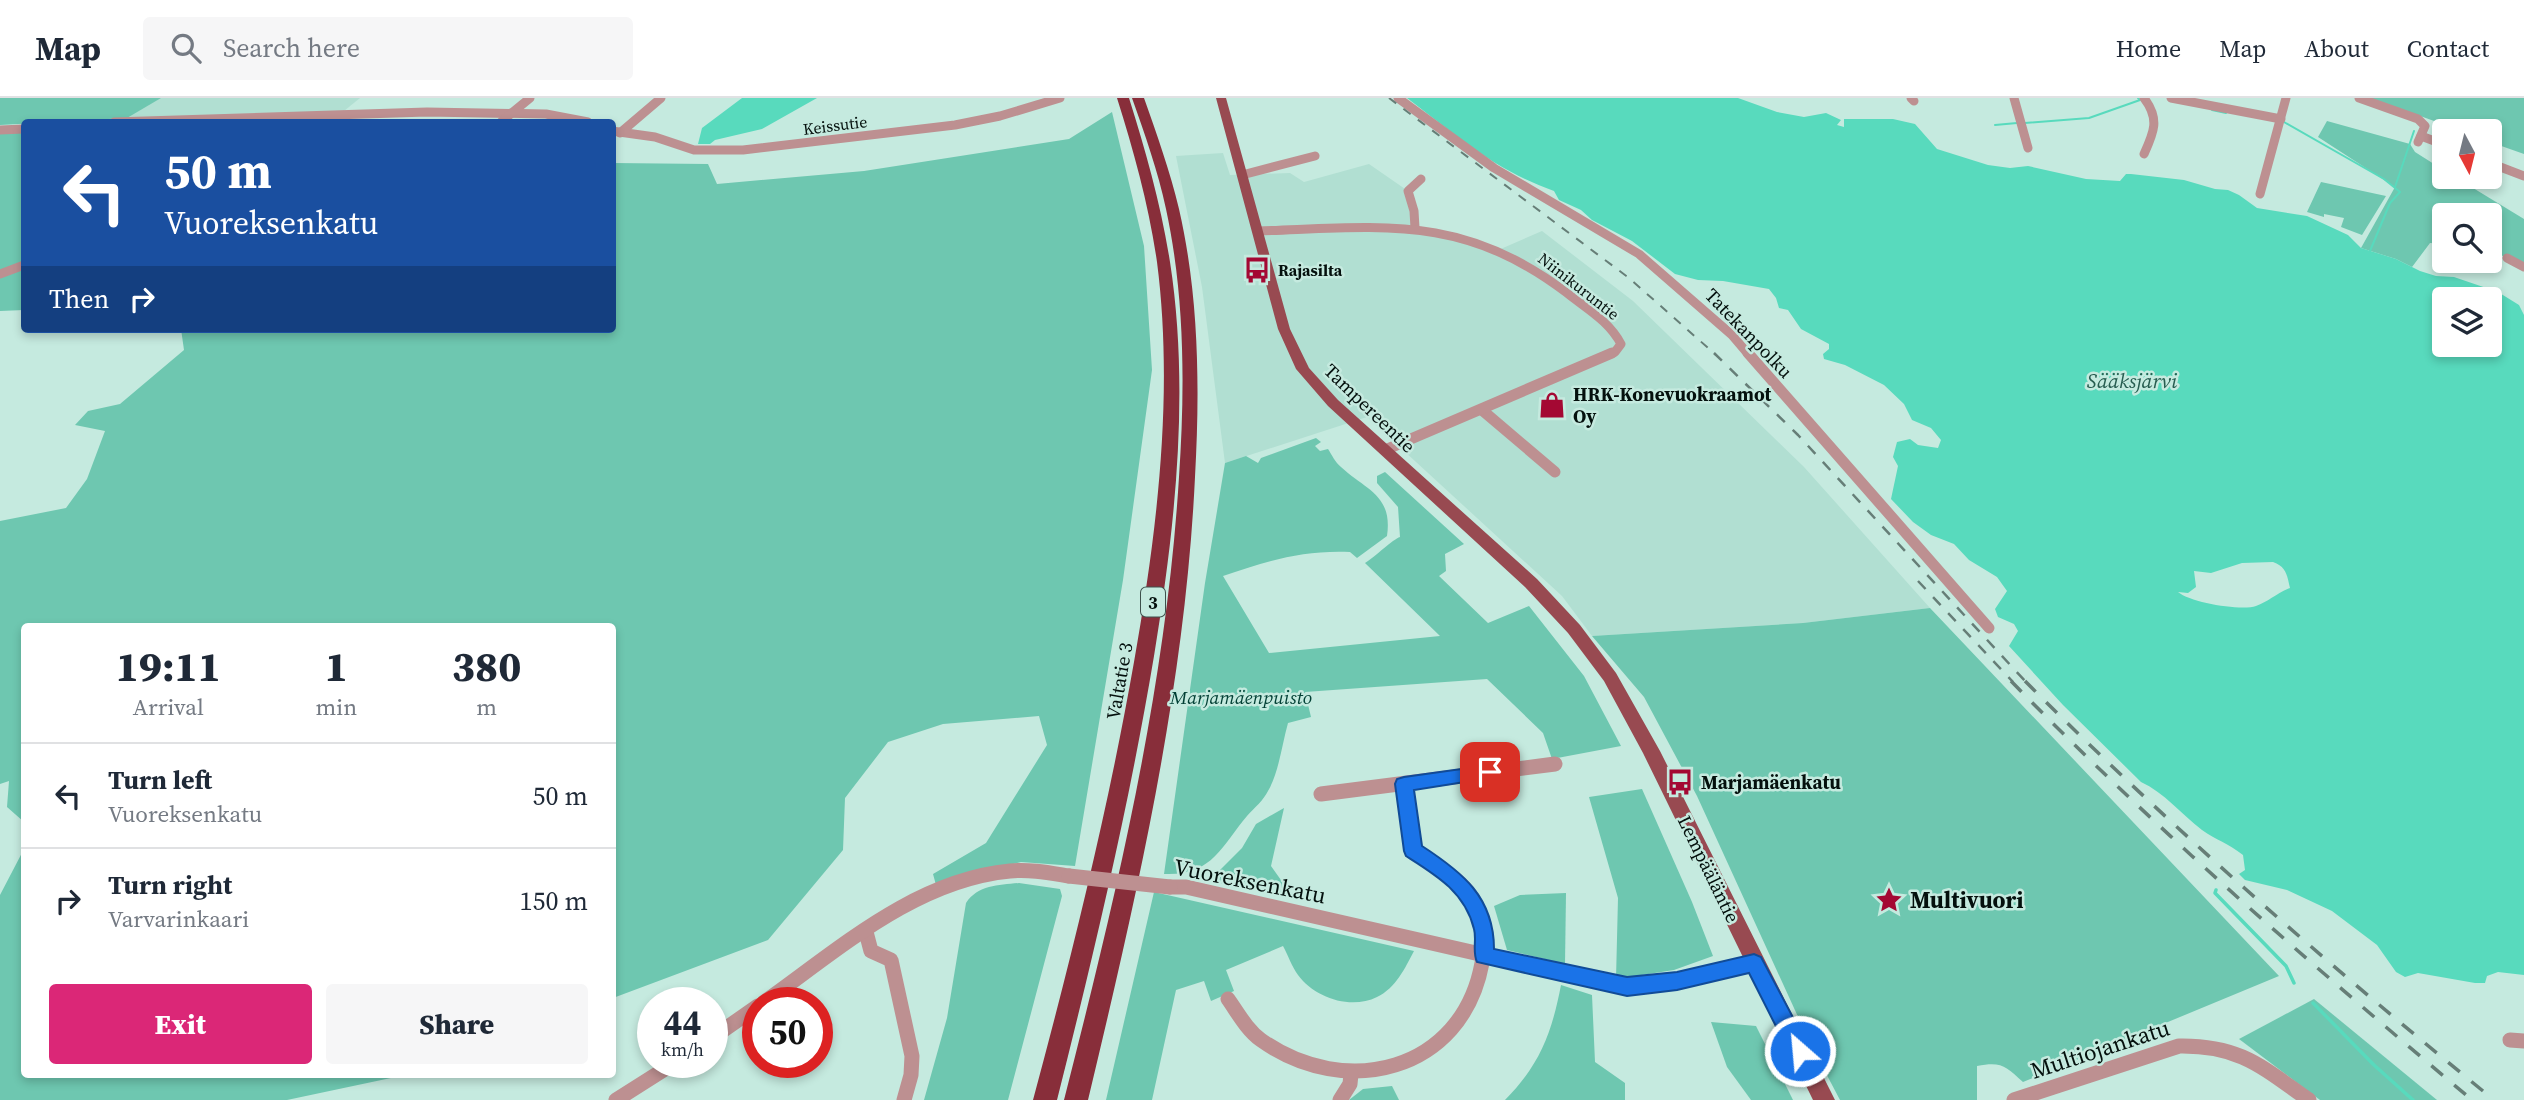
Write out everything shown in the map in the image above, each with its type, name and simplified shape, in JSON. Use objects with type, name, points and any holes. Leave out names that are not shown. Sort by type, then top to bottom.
[{"type":"highway","name":"Valtatie 3","points":[[1045,1100],[1105,855],[1136,708],[1164,512],[1171,344],[1158,222],[1146,164],[1123,98]]},
{"type":"highway","name":"3","points":[[1076,1100],[1133,858],[1161,709],[1176,604],[1187,489],[1190,395],[1185,280],[1169,190],[1138,98]]},
{"type":"main road","name":"Tampereentie","points":[[1221,98],[1275,298],[1292,350],[1319,388],[1531,583],[1586,642]]},
{"type":"main road","name":"Lempääläntie","points":[[1586,642],[1624,699],[1645,739],[1824,1100]]},
{"type":"street","points":[[505,119],[530,98]]},
{"type":"street","points":[[616,132],[661,98]]},
{"type":"street","name":"Keissutie","points":[[616,132],[655,137],[694,150],[743,150],[955,125],[1000,116],[1060,98]]},
{"type":"street","name":"Tatekanpolku","points":[[1398,98],[1494,168],[1639,254],[1701,307],[1732,335],[1989,628]]},
{"type":"street","points":[[2014,98],[2028,148]]},
{"type":"street","points":[[2144,98],[2158,124],[2144,154]]},
{"type":"street","points":[[2171,98],[2281,119]]},
{"type":"street","points":[[2260,194],[2286,98]]},
{"type":"street","points":[[2359,98],[2418,119],[2425,127],[2420,139],[2432,142]]},
{"type":"street","points":[[194,119],[511,114],[560,115],[577,119]]},
{"type":"street","points":[[270,119],[274,116]]},
{"type":"street","points":[[0,130],[21,129]]},
{"type":"street","points":[[1242,175],[1315,156]]},
{"type":"street","points":[[2502,168],[2524,176]]},
{"type":"street","points":[[1415,228],[1414,211],[1408,191],[1421,179]]},
{"type":"street","name":"Niinikuruntie","points":[[1258,231],[1353,226],[1415,228],[1518,260],[1592,312],[1618,337],[1621,344],[1615,352],[1385,450]]},
{"type":"street","points":[[2507,258],[2524,267]]},
{"type":"street","points":[[0,274],[21,266]]},
{"type":"street","points":[[1482,410],[1555,472]]},
{"type":"street","points":[[1321,794],[1555,764]]},
{"type":"street","points":[[1228,999],[1254,1034],[1286,1057],[1316,1068],[1351,1074],[1402,1065],[1443,1039],[1469,1005],[1484,956],[1484,929],[1468,892],[1449,874],[1413,851],[1404,784]]},
{"type":"street","name":"Vuoreksenkatu","points":[[786,987],[904,908],[969,879],[1012,871],[1186,887],[1627,986],[1677,981],[1754,963]]},
{"type":"street","points":[[866,932],[871,951],[891,960],[901,1000],[912,1066],[904,1100]]},
{"type":"street","name":"Multiojankatu","points":[[2014,1100],[2179,1046],[2204,1044],[2240,1052],[2309,1100]]},
{"type":"street","points":[[1340,1100],[1350,1084],[1351,1074]]},
{"type":"street","points":[[616,1100],[651,1078]]},
{"type":"shaded area","points":[[160,98],[360,98],[344,111],[124,119]]},
{"type":"shaded area","points":[[1223,153],[1230,175],[1290,173],[1304,182],[1369,164],[1408,191],[1416,229],[1496,251],[1542,231],[1633,301],[1804,467],[1930,608],[1803,623],[1592,636],[1562,596],[1367,417],[1225,463],[1202,287],[1176,156]]},
{"type":"green space","points":[[0,98],[161,98],[127,118],[21,119],[21,124],[0,125]]},
{"type":"green space","points":[[2370,98],[2524,98],[2524,154],[2502,146],[2502,119],[2432,120]]},
{"type":"green space","points":[[1112,112],[1144,246],[1152,370],[1123,580],[1075,866],[1021,862],[936,885],[933,874],[986,843],[1047,745],[1039,716],[943,724],[888,742],[845,798],[843,850],[768,940],[616,997],[616,623],[21,623],[21,819],[7,807],[9,781],[0,784],[0,521],[66,508],[87,479],[105,431],[75,425],[88,411],[120,404],[184,350],[182,333],[616,333],[616,163],[708,164],[717,184],[864,171],[1069,139]]},
{"type":"green space","points":[[2327,121],[2410,144],[2415,152],[2432,163],[2432,189],[2475,189],[2498,203],[2432,203],[2432,243],[2412,267],[2361,248],[2395,187],[2318,137]]},
{"type":"green space","points":[[21,131],[21,310],[0,311],[0,132]]},
{"type":"green space","points":[[2321,182],[2386,196],[2362,235],[2341,227],[2344,218],[2324,214],[2324,217],[2307,212]]},
{"type":"green space","points":[[2502,206],[2524,219],[2524,264],[2502,256]]},
{"type":"green space","name":"Marjamäenpuisto","points":[[1316,438],[1321,442],[1315,446],[1320,451],[1328,449],[1339,465],[1382,502],[1388,522],[1387,536],[1357,558],[1350,552],[1301,555],[1270,561],[1223,576],[1269,653],[1440,636],[1365,563],[1400,537],[1398,507],[1377,483],[1377,476],[1385,472],[1464,544],[1445,554],[1446,571],[1439,576],[1488,623],[1529,606],[1584,676],[1621,746],[1552,759],[1543,733],[1487,679],[1305,692],[1311,717],[1288,723],[1275,775],[1264,798],[1222,849],[1204,865],[1194,870],[1164,874],[1205,583],[1225,463],[1246,456],[1258,463],[1261,458]]},
{"type":"green space","points":[[1930,608],[2279,976],[2023,1082],[2003,1066],[1977,1066],[1977,1100],[1840,1100],[1810,1043],[1697,796],[1644,697],[1592,636],[1803,623]]},
{"type":"green space","points":[[1642,789],[1713,956],[1674,970],[1616,979],[1618,898],[1589,797]]},
{"type":"green space","points":[[1284,808],[1271,866],[1293,897],[1209,881],[1242,848],[1256,824]]},
{"type":"green space","points":[[21,855],[21,1078],[391,1078],[287,1100],[0,1100],[0,895]]},
{"type":"green space","points":[[1019,883],[1060,889],[1062,896],[1008,1100],[924,1100],[947,1018],[966,903],[983,889]]},
{"type":"green space","points":[[1154,892],[1414,951],[1390,988],[1367,1001],[1334,1000],[1314,990],[1298,975],[1283,946],[1226,970],[1234,991],[1211,1001],[1204,981],[1176,990],[1152,1100],[1106,1100]]},
{"type":"green space","points":[[1566,893],[1565,964],[1507,950],[1494,906],[1520,895]]},
{"type":"green space","points":[[1561,985],[1592,995],[1595,1062],[1625,1083],[1625,1100],[1505,1100],[1527,1074],[1543,1047]]},
{"type":"green space","points":[[2314,999],[2437,1100],[2320,1100],[2239,1039]]},
{"type":"green space","points":[[1711,1022],[1756,1026],[1793,1100],[1751,1100],[1727,1067]]},
{"type":"green space","points":[[1392,1086],[1399,1100],[1349,1100],[1363,1089]]},
{"type":"water","points":[[742,98],[817,98],[762,129],[715,140],[710,144],[698,144],[702,128]]},
{"type":"water","name":"Sääksjärvi","points":[[1407,98],[1738,98],[1777,112],[1804,117],[1826,113],[1841,120],[1837,125],[1844,127],[1844,119],[1893,119],[1915,124],[1937,149],[1988,165],[2010,168],[2028,166],[2086,179],[2120,181],[2126,174],[2131,174],[2184,180],[2228,190],[2257,208],[2307,216],[2348,235],[2361,248],[2396,259],[2420,271],[2436,276],[2454,277],[2483,287],[2432,287],[2432,357],[2502,357],[2502,294],[2519,305],[2524,315],[2524,975],[2498,972],[2487,976],[2485,983],[2418,973],[2405,977],[2396,972],[2377,945],[2332,911],[2287,890],[2245,880],[2239,874],[2245,870],[2243,855],[2202,830],[2165,798],[2141,782],[2063,705],[2009,646],[2018,631],[2014,624],[1998,617],[1995,609],[2007,591],[1997,577],[1969,560],[1954,544],[1931,535],[1913,522],[1891,499],[1898,466],[1893,457],[1897,442],[1910,439],[1918,445],[1938,448],[1941,440],[1931,428],[1912,420],[1904,404],[1884,385],[1845,365],[1824,359],[1823,354],[1829,349],[1829,344],[1801,329],[1788,310],[1779,308],[1769,289],[1723,281],[1698,280],[1675,274],[1632,241],[1559,200],[1554,191],[1495,163]],"holes":[[[2242,563],[2278,564],[2284,569],[2290,588],[2256,606],[2217,605],[2194,600],[2178,592],[2188,593],[2196,587],[2194,571],[2211,573]]]},
{"type":"waterway","points":[[2025,123],[2089,118],[2140,100],[2138,98]]},
{"type":"waterway","points":[[2212,110],[2226,113]]},
{"type":"waterway","points":[[2284,122],[2384,179],[2400,192],[2390,203],[2370,251]]},
{"type":"waterway","points":[[1995,125],[2017,123]]},
{"type":"waterway","points":[[2395,187],[2414,131]]},
{"type":"waterway","points":[[2216,890],[2215,893],[2286,966],[2294,983]]},
{"type":"waterway","points":[[2313,1003],[2413,1100]]},
{"type":"railway","points":[[1389,98],[1629,278],[1716,355]]},
{"type":"railway","points":[[1714,353],[1798,435],[2026,682]]},
{"type":"railway","points":[[1918,581],[2013,682]]},
{"type":"railway","points":[[2011,681],[2122,790],[2236,896],[2472,1100]]},
{"type":"railway","points":[[2026,682],[2195,844],[2494,1100]]},
{"type":"place","name":"Rajasilta","points":[[1257,270]]},
{"type":"place","name":"HRK-Konevuokraamot Oy","points":[[1552,405]]},
{"type":"place","name":"Marjamäenkatu","points":[[1680,782]]},
{"type":"place","name":"Multivuori","points":[[1889,900]]},
{"type":"route","points":[[1490,772],[1404,784],[1413,851],[1449,874],[1468,892],[1484,929],[1484,956],[1596,982],[1627,986],[1677,981],[1754,963],[1800,1051]]}]
